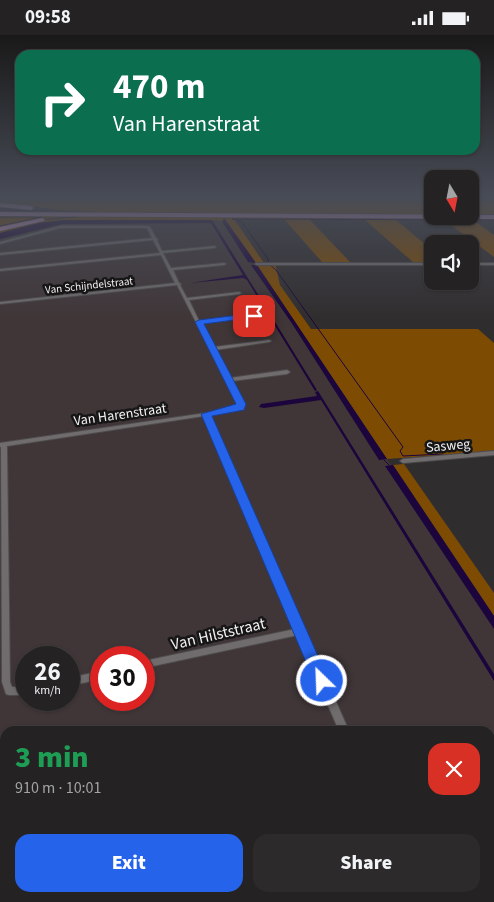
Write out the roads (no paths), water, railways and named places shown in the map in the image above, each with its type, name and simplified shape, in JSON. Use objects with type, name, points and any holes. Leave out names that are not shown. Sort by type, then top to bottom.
[{"type":"street","points":[[0,243],[23,237]]},
{"type":"street","points":[[0,254],[156,239],[229,380],[287,372]]},
{"type":"street","points":[[0,269],[214,247]]},
{"type":"street","points":[[171,269],[224,264]]},
{"type":"street","points":[[257,264],[424,264]]},
{"type":"street","points":[[479,264],[494,264]]},
{"type":"street","name":"Van Schijndelstraat","points":[[0,303],[179,284]]},
{"type":"street","points":[[187,299],[239,293]]},
{"type":"street","points":[[199,322],[254,316]]},
{"type":"street","points":[[213,349],[269,341]]},
{"type":"street","name":"Van Harenstraat","points":[[2,445],[234,409],[240,407],[241,404],[229,380]]},
{"type":"street","points":[[206,414],[342,726]]},
{"type":"street","points":[[2,445],[6,682],[9,691],[15,691]]},
{"type":"street","name":"Sasweg","points":[[403,461],[494,453]]},
{"type":"street","name":"Van Hilststraat","points":[[155,663],[300,631]]},
{"type":"waterway","points":[[253,237],[268,259],[269,264],[276,270],[403,447],[400,451],[403,456],[443,454]]},
{"type":"waterway","points":[[384,460],[389,465]]}]
